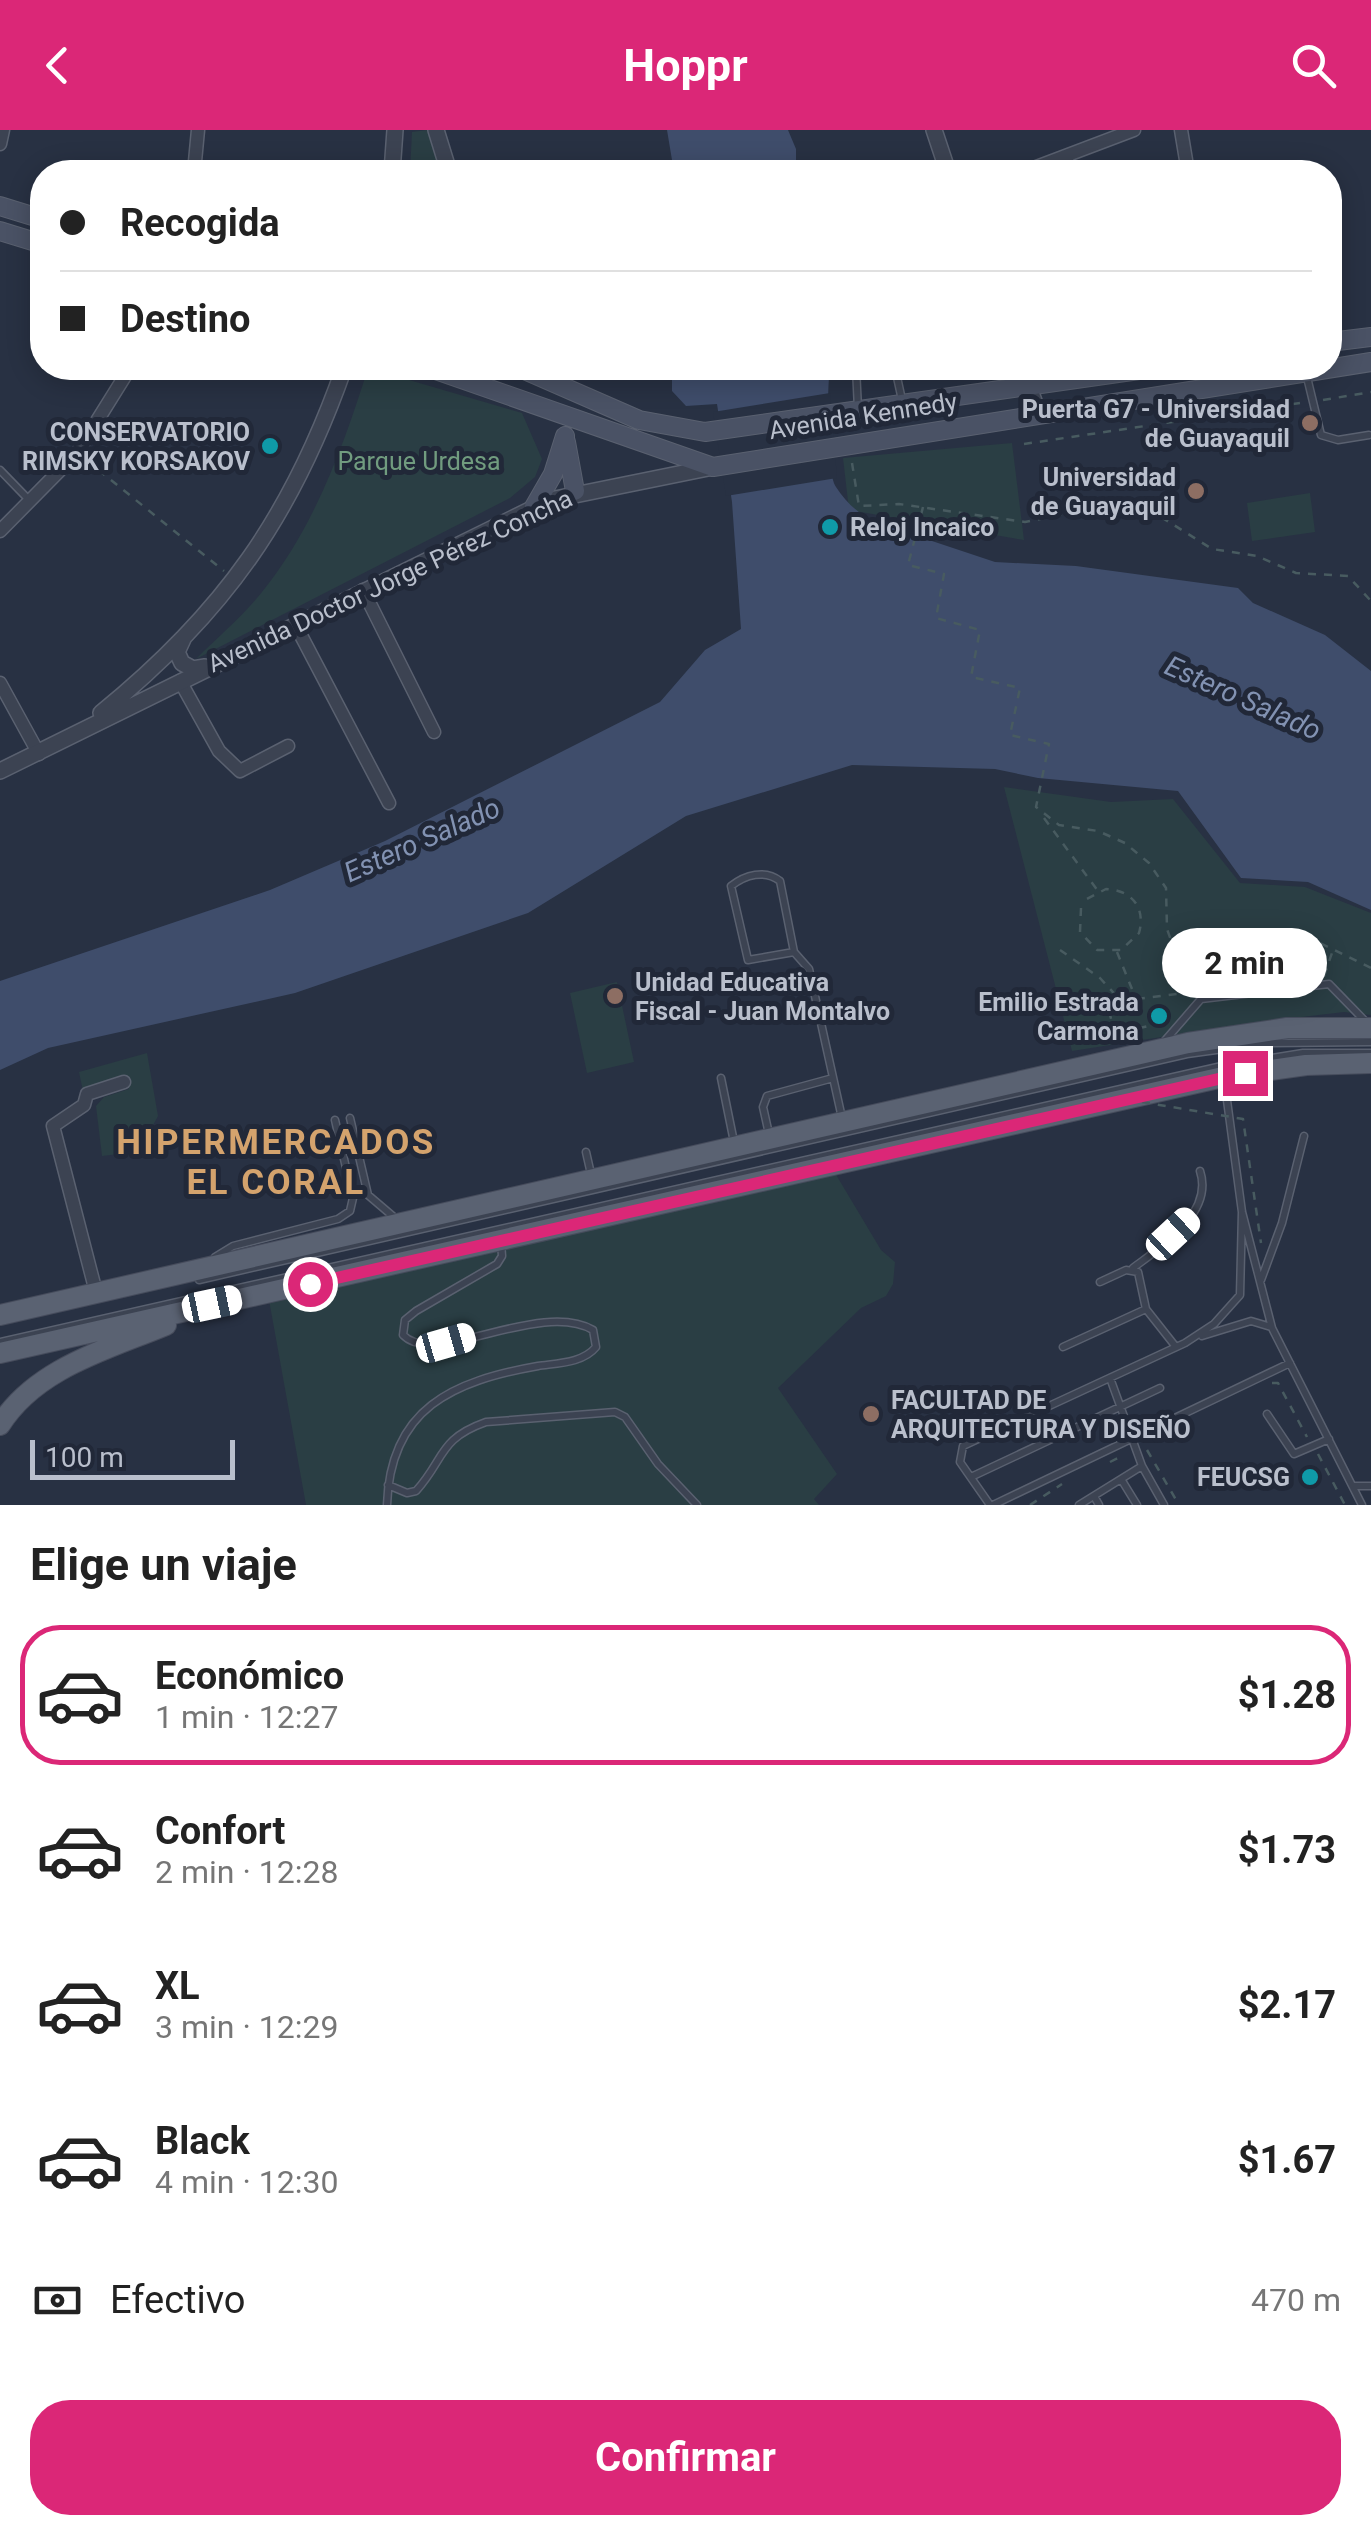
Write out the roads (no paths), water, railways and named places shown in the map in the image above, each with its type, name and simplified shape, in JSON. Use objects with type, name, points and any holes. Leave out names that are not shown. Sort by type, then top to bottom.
[{"type":"main road","points":[[0,206],[30,215]]},
{"type":"main road","points":[[0,231],[30,240]]},
{"type":"main road","points":[[1342,341],[1371,337]]},
{"type":"main road","name":"Avenida Kennedy","points":[[1342,366],[1371,362]]},
{"type":"main road","points":[[458,380],[565,426],[716,467]]},
{"type":"main road","name":"Avenida Kennedy","points":[[548,380],[639,420],[705,432],[902,404],[1007,380]]},
{"type":"main road","name":"Avenida Kennedy","points":[[716,467],[1252,380]]},
{"type":"main road","points":[[565,426],[575,491]]},
{"type":"main road","points":[[534,506],[553,474],[565,426]]},
{"type":"main road","points":[[0,1315],[1156,1051],[1287,1028],[1371,1027]]},
{"type":"main road","points":[[0,1354],[1224,1077],[1306,1064],[1371,1063]]},
{"type":"main road","points":[[0,1426],[19,1399],[49,1377],[212,1304]]},
{"type":"street","points":[[0,144],[3,130]]},
{"type":"street","points":[[195,160],[198,130]]},
{"type":"street","points":[[393,160],[395,130]]},
{"type":"street","points":[[436,130],[445,160]]},
{"type":"street","points":[[934,130],[944,160]]},
{"type":"street","points":[[1054,160],[1134,130]]},
{"type":"street","points":[[1181,130],[1186,160]]},
{"type":"street","points":[[1065,156],[1067,160]]},
{"type":"street","points":[[0,531],[78,453],[123,380]]},
{"type":"street","name":"Avenida Doctor Jorge Pérez Concha","points":[[79,731],[185,636],[235,580],[278,519],[318,443],[340,380]]},
{"type":"street","points":[[553,380],[562,386]]},
{"type":"street","points":[[1026,380],[1038,412]]},
{"type":"street","name":"Avenida Doctor Jorge Pérez Concha","points":[[0,771],[534,506],[575,491],[716,467]]},
{"type":"street","points":[[363,590],[434,732]]},
{"type":"street","points":[[295,624],[389,802]]},
{"type":"street","points":[[185,636],[177,652],[188,668],[223,660]]},
{"type":"street","points":[[180,681],[219,751],[240,771],[288,746]]},
{"type":"street","points":[[0,683],[39,754]]},
{"type":"street","points":[[96,1292],[54,1126],[84,1105],[87,1094],[124,1082]]},
{"type":"lane","points":[[857,380],[858,410]]},
{"type":"lane","points":[[897,380],[902,404]]},
{"type":"lane","points":[[1308,380],[1321,435],[1338,440],[1369,435]]},
{"type":"lane","points":[[0,470],[32,502]]},
{"type":"lane","points":[[794,952],[748,960],[731,886],[759,874],[772,875],[780,881],[794,952],[809,969],[844,1124]]},
{"type":"lane","points":[[1156,1051],[1201,999],[1329,984],[1371,1027]]},
{"type":"lane","points":[[0,1325],[1187,1054],[1267,1043],[1371,1042]]},
{"type":"lane","points":[[0,1342],[1222,1066],[1303,1053],[1371,1052]]},
{"type":"lane","points":[[1224,1077],[1242,1212],[1272,1328],[1362,1505]]},
{"type":"lane","points":[[721,1078],[735,1148]]},
{"type":"lane","points":[[770,1140],[763,1107],[767,1096],[833,1078]]},
{"type":"lane","points":[[350,1118],[368,1194],[386,1214],[405,1224]]},
{"type":"lane","points":[[196,1268],[232,1246],[338,1219],[350,1210],[353,1198],[334,1120]]},
{"type":"lane","points":[[1260,1281],[1282,1223],[1304,1136]]},
{"type":"lane","points":[[341,1146],[353,1142]]},
{"type":"lane","points":[[586,1152],[592,1180]]},
{"type":"lane","points":[[1100,1282],[1133,1268],[1189,1220],[1204,1183],[1200,1171]]},
{"type":"lane","points":[[1242,1212],[1240,1294],[1214,1324],[1176,1347],[963,1446],[960,1462],[992,1505],[1290,1363]]},
{"type":"lane","points":[[387,1505],[399,1443],[410,1424],[440,1397],[501,1373],[583,1358],[596,1347],[592,1330],[566,1322],[527,1323],[432,1345],[409,1340],[404,1335],[405,1320],[416,1311],[497,1264],[502,1256],[501,1241]]},
{"type":"lane","points":[[1133,1268],[1146,1309],[1176,1347]]},
{"type":"lane","points":[[1063,1346],[1146,1309]]},
{"type":"lane","points":[[1184,1343],[1251,1321],[1272,1328]]},
{"type":"lane","points":[[1110,1378],[1142,1466],[1164,1505]]},
{"type":"lane","points":[[971,1478],[1160,1388]]},
{"type":"lane","points":[[388,1485],[407,1494],[416,1491],[444,1445],[468,1428],[486,1422],[602,1409],[625,1417],[658,1464],[697,1505]]},
{"type":"lane","points":[[1268,1414],[1294,1454],[1329,1439]]},
{"type":"lane","points":[[1079,1505],[1142,1466]]},
{"type":"lane","points":[[1121,1480],[1137,1505]]},
{"type":"lane","points":[[1352,1486],[1371,1486]]},
{"type":"lane","points":[[1094,1496],[1099,1505]]},
{"type":"water","points":[[667,130],[788,130],[796,149],[796,160],[672,160]]},
{"type":"water","name":"Estero Salado","points":[[672,380],[829,380],[833,479],[849,504],[866,517],[995,562],[1076,566],[1238,588],[1253,603],[1325,635],[1371,671],[1371,910],[1308,882],[1241,878],[1178,791],[1038,778],[995,769],[852,765],[686,816],[528,913],[295,993],[48,1048],[0,1070],[0,981],[270,890],[385,841],[660,702],[705,650],[741,629],[732,502],[717,404],[686,406],[672,391]]},
{"type":"place","name":"Puerta G7 - Universidad de Guayaquil","points":[[1310,423]]},
{"type":"place","name":"CONSERVATORIO RIMSKY KORSAKOV","points":[[270,446]]},
{"type":"place","name":"Universidad de Guayaquil","points":[[1196,491]]},
{"type":"place","name":"Reloj Incaico","points":[[830,527]]},
{"type":"place","name":"Unidad Educativa Fiscal - Juan Montalvo","points":[[615,996]]},
{"type":"place","name":"Emilio Estrada Carmona","points":[[1159,1016]]},
{"type":"place","name":"FACULTAD DE ARQUITECTURA Y DISEÑO","points":[[871,1414]]},
{"type":"place","name":"FEUCSG","points":[[1310,1477]]},
{"type":"district","name":"HIPERMERCADOS EL CORAL","points":[[276,1162]]},
{"type":"park label","name":"Parque Urdesa","points":[[419,461]]}]
